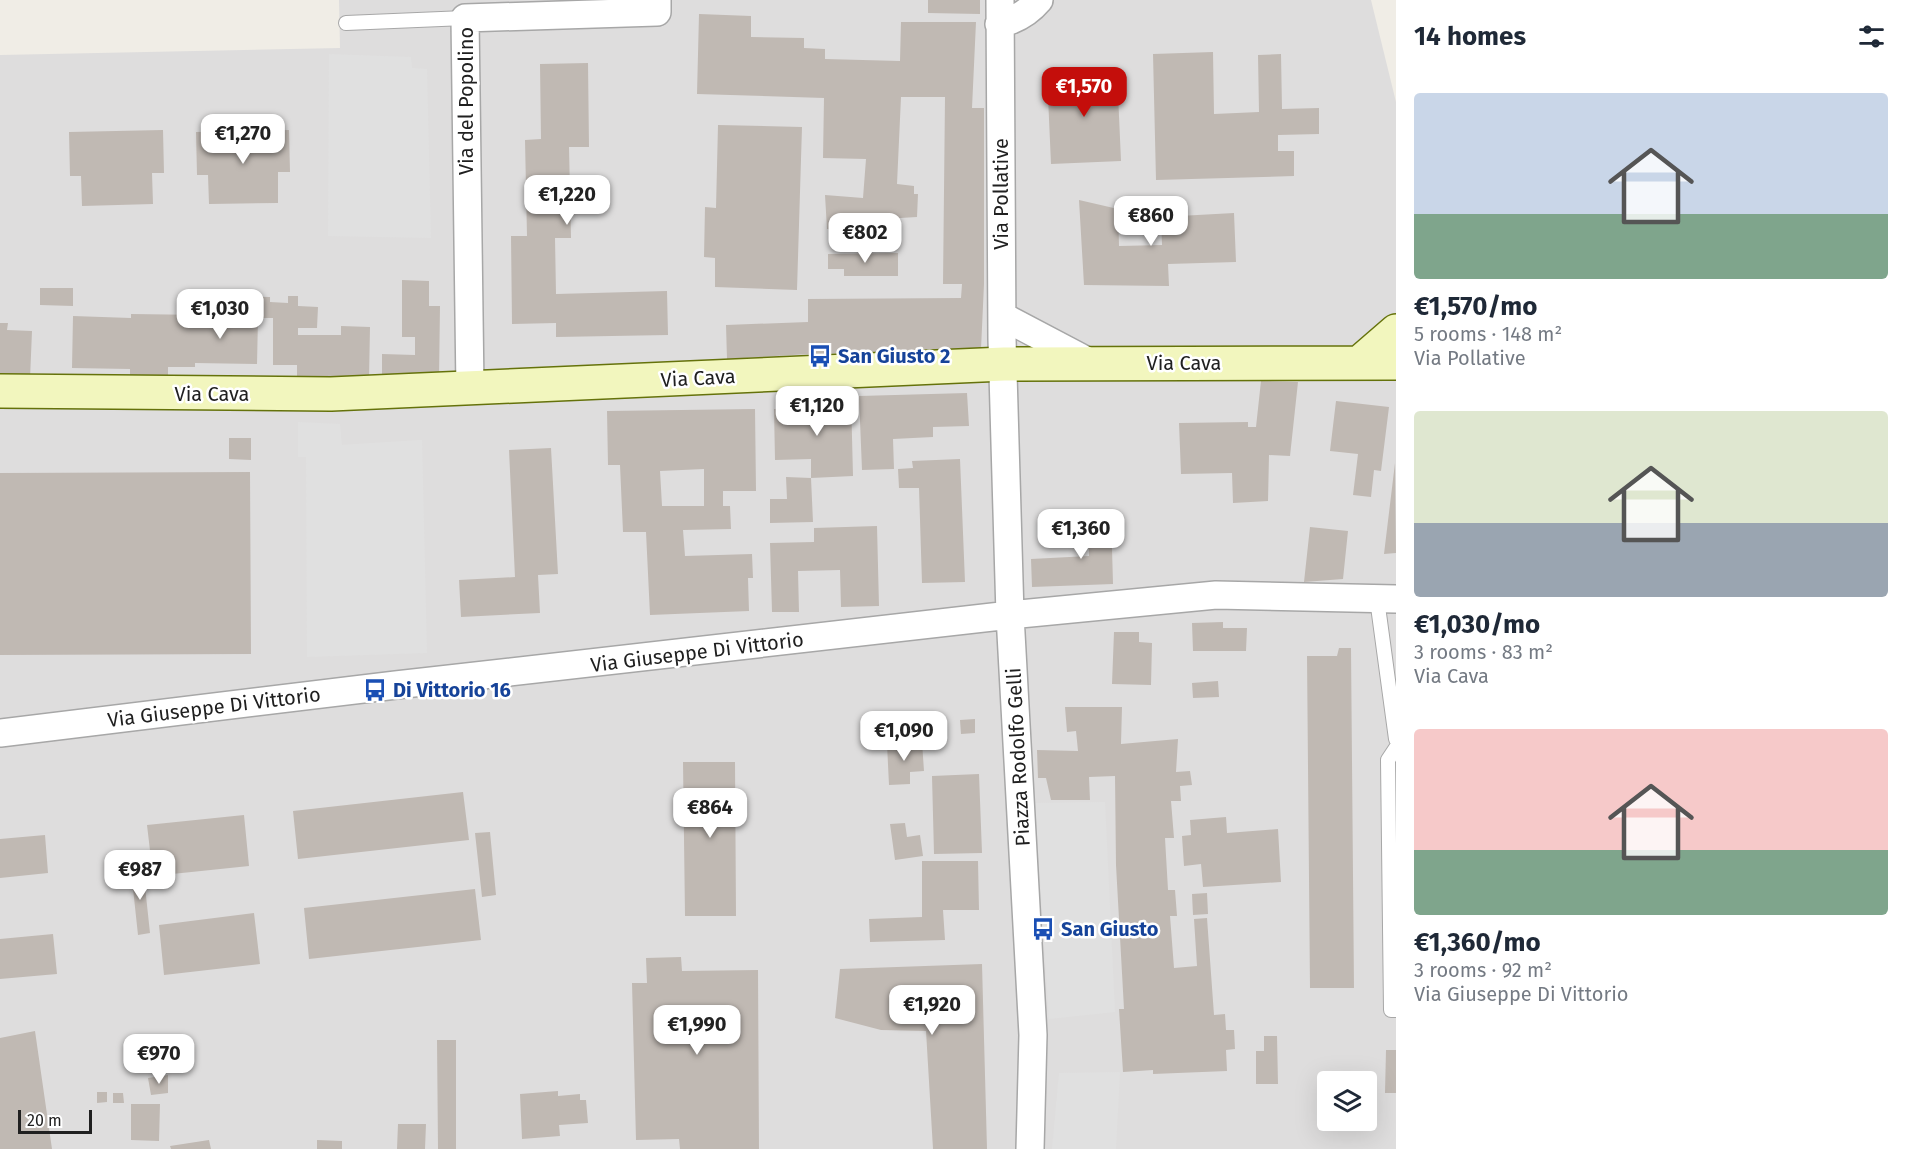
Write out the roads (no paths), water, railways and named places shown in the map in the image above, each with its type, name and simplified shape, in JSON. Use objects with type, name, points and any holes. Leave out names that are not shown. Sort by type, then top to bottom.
[{"type":"street","name":"Via del Popolino","points":[[470,389],[465,18],[657,12],[657,0]]},
{"type":"street","name":"Via Pollative","points":[[1000,12],[1013,21],[1030,10],[1039,0]]},
{"type":"street","name":"Via Pollative","points":[[1000,12],[1004,364]]},
{"type":"street","points":[[1002,316],[1092,363]]},
{"type":"street","points":[[1359,363],[1396,331]]},
{"type":"street","name":"Via Cava","points":[[0,392],[331,394],[1004,364],[1396,363]]},
{"type":"street","name":"Piazza Rodolfo Gelli","points":[[1004,364],[1010,615],[1033,1035],[1030,1149]]},
{"type":"street","name":"Via Giuseppe Di Vittorio","points":[[0,733],[1010,615],[1216,595],[1387,599]]},
{"type":"lane","points":[[346,23],[465,18]]},
{"type":"lane","points":[[1387,599],[1396,740]]},
{"type":"lane","points":[[1396,748],[1388,760],[1391,1010],[1396,1010]]},
{"type":"place","name":"San Giusto 2","points":[[820,356]]},
{"type":"place","name":"Di Vittorio 16","points":[[375,690]]},
{"type":"place","name":"San Giusto","points":[[1043,929]]}]
